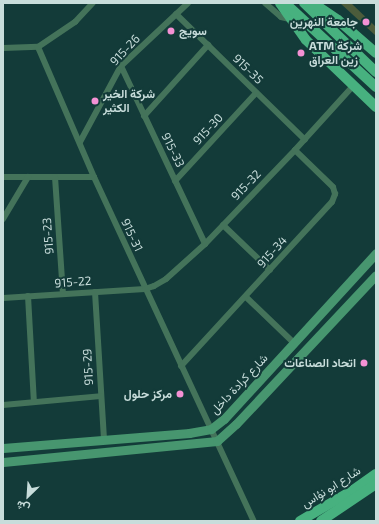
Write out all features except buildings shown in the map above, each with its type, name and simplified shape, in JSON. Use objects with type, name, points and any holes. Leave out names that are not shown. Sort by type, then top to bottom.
[{"type":"main road","points":[[280,3],[306,40],[376,107]]},
{"type":"main road","points":[[285,3],[376,87]]},
{"type":"main road","points":[[304,3],[376,72]]},
{"type":"main road","points":[[313,3],[338,20],[376,53]]},
{"type":"main road","name":"شارع كرادة داخل","points":[[3,448],[189,433],[211,429],[224,419],[376,253]]},
{"type":"main road","name":"شارع كرادة داخل","points":[[217,441],[236,424],[376,275]]},
{"type":"main road","points":[[3,462],[217,441]]},
{"type":"main road","name":"شارع ابو نؤاس","points":[[300,521],[353,490],[376,474]]},
{"type":"main road","name":"شارع ابو نؤاس","points":[[321,521],[376,484]]},
{"type":"street","points":[[3,48],[38,47],[75,22],[93,3]]},
{"type":"street","name":"915-26","points":[[80,142],[121,66],[188,3]]},
{"type":"street","points":[[265,3],[281,17],[290,19]]},
{"type":"street","name":"915-35","points":[[176,14],[305,140]]},
{"type":"street","points":[[144,116],[208,46]]},
{"type":"street","name":"915-31","points":[[38,47],[94,177],[145,289],[254,521]]},
{"type":"street","name":"915-33","points":[[121,66],[205,244]]},
{"type":"street","name":"915-32","points":[[145,289],[166,279],[205,244],[305,140],[353,86]]},
{"type":"street","name":"915-30","points":[[175,181],[256,93]]},
{"type":"street","name":"915-34","points":[[181,366],[332,202],[335,194],[333,187],[295,150]]},
{"type":"street","points":[[3,177],[94,177]]},
{"type":"street","points":[[3,219],[28,177]]},
{"type":"street","name":"915-23","points":[[55,178],[63,294]]},
{"type":"street","points":[[223,225],[270,270]]},
{"type":"street","name":"915-22","points":[[3,298],[145,289]]},
{"type":"street","name":"915-29","points":[[95,292],[104,440]]},
{"type":"street","points":[[28,296],[34,402]]},
{"type":"street","points":[[246,296],[293,342]]},
{"type":"street","points":[[3,405],[101,396]]},
{"type":"green space","points":[[340,3],[351,3],[376,27],[376,36]]},
{"type":"place","name":"جامعة النهرين","points":[[366,22]]},
{"type":"place","name":"سويج","points":[[171,31]]},
{"type":"place","name":"ATM شركة زين العراق","points":[[301,53]]},
{"type":"place","name":"شركة الخير الكثير","points":[[95,101]]},
{"type":"place","name":"اتحاد الصناعات","points":[[364,363]]},
{"type":"place","name":"مركز حلول","points":[[180,394]]}]
